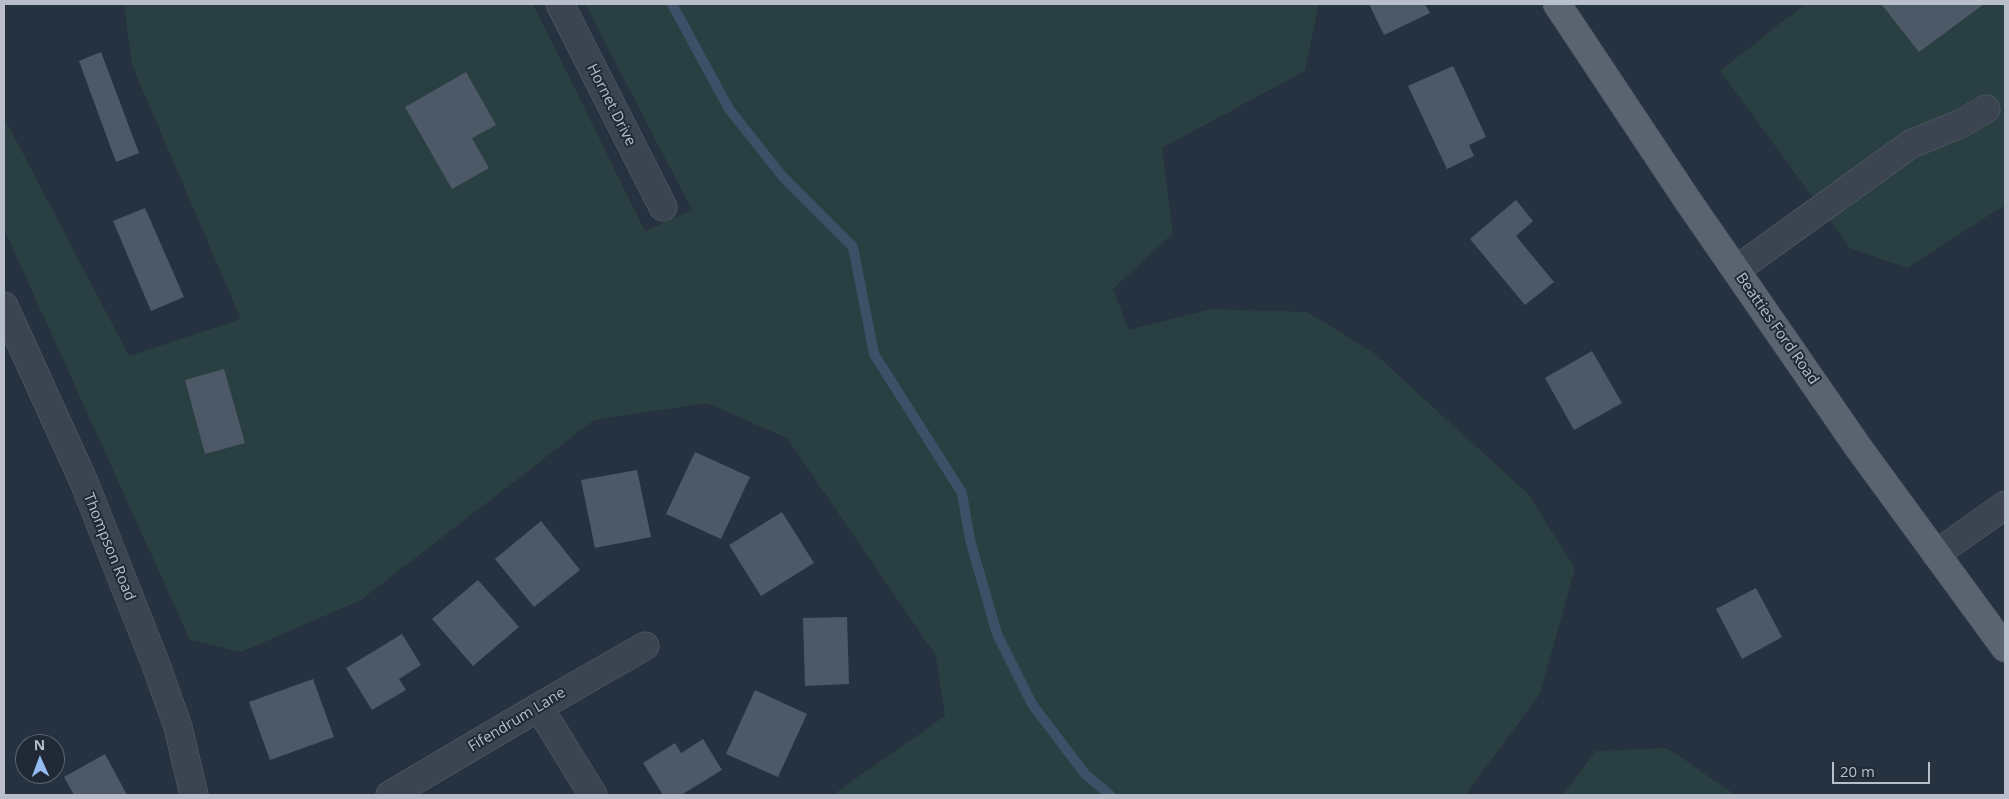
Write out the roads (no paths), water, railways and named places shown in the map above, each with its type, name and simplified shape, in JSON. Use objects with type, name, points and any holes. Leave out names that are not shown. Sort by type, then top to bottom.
[{"type":"main road","name":"Beatties Ford Road","points":[[1557,4],[1858,447],[2005,648]]},
{"type":"street","name":"Hornet Drive","points":[[560,4],[663,207]]},
{"type":"street","points":[[1736,270],[1911,144],[1960,124],[1986,109]]},
{"type":"street","name":"Thompson Road","points":[[4,306],[84,482],[152,656],[178,727],[194,795]]},
{"type":"street","points":[[1936,554],[2005,505]]},
{"type":"street","name":"Fifendrum Lane","points":[[390,795],[645,646]]},
{"type":"street","points":[[539,707],[593,795]]},
{"type":"waterway","points":[[672,4],[729,109],[783,177],[853,247],[874,354],[962,493],[970,540],[997,634],[1032,704],[1085,774],[1110,795]]}]
